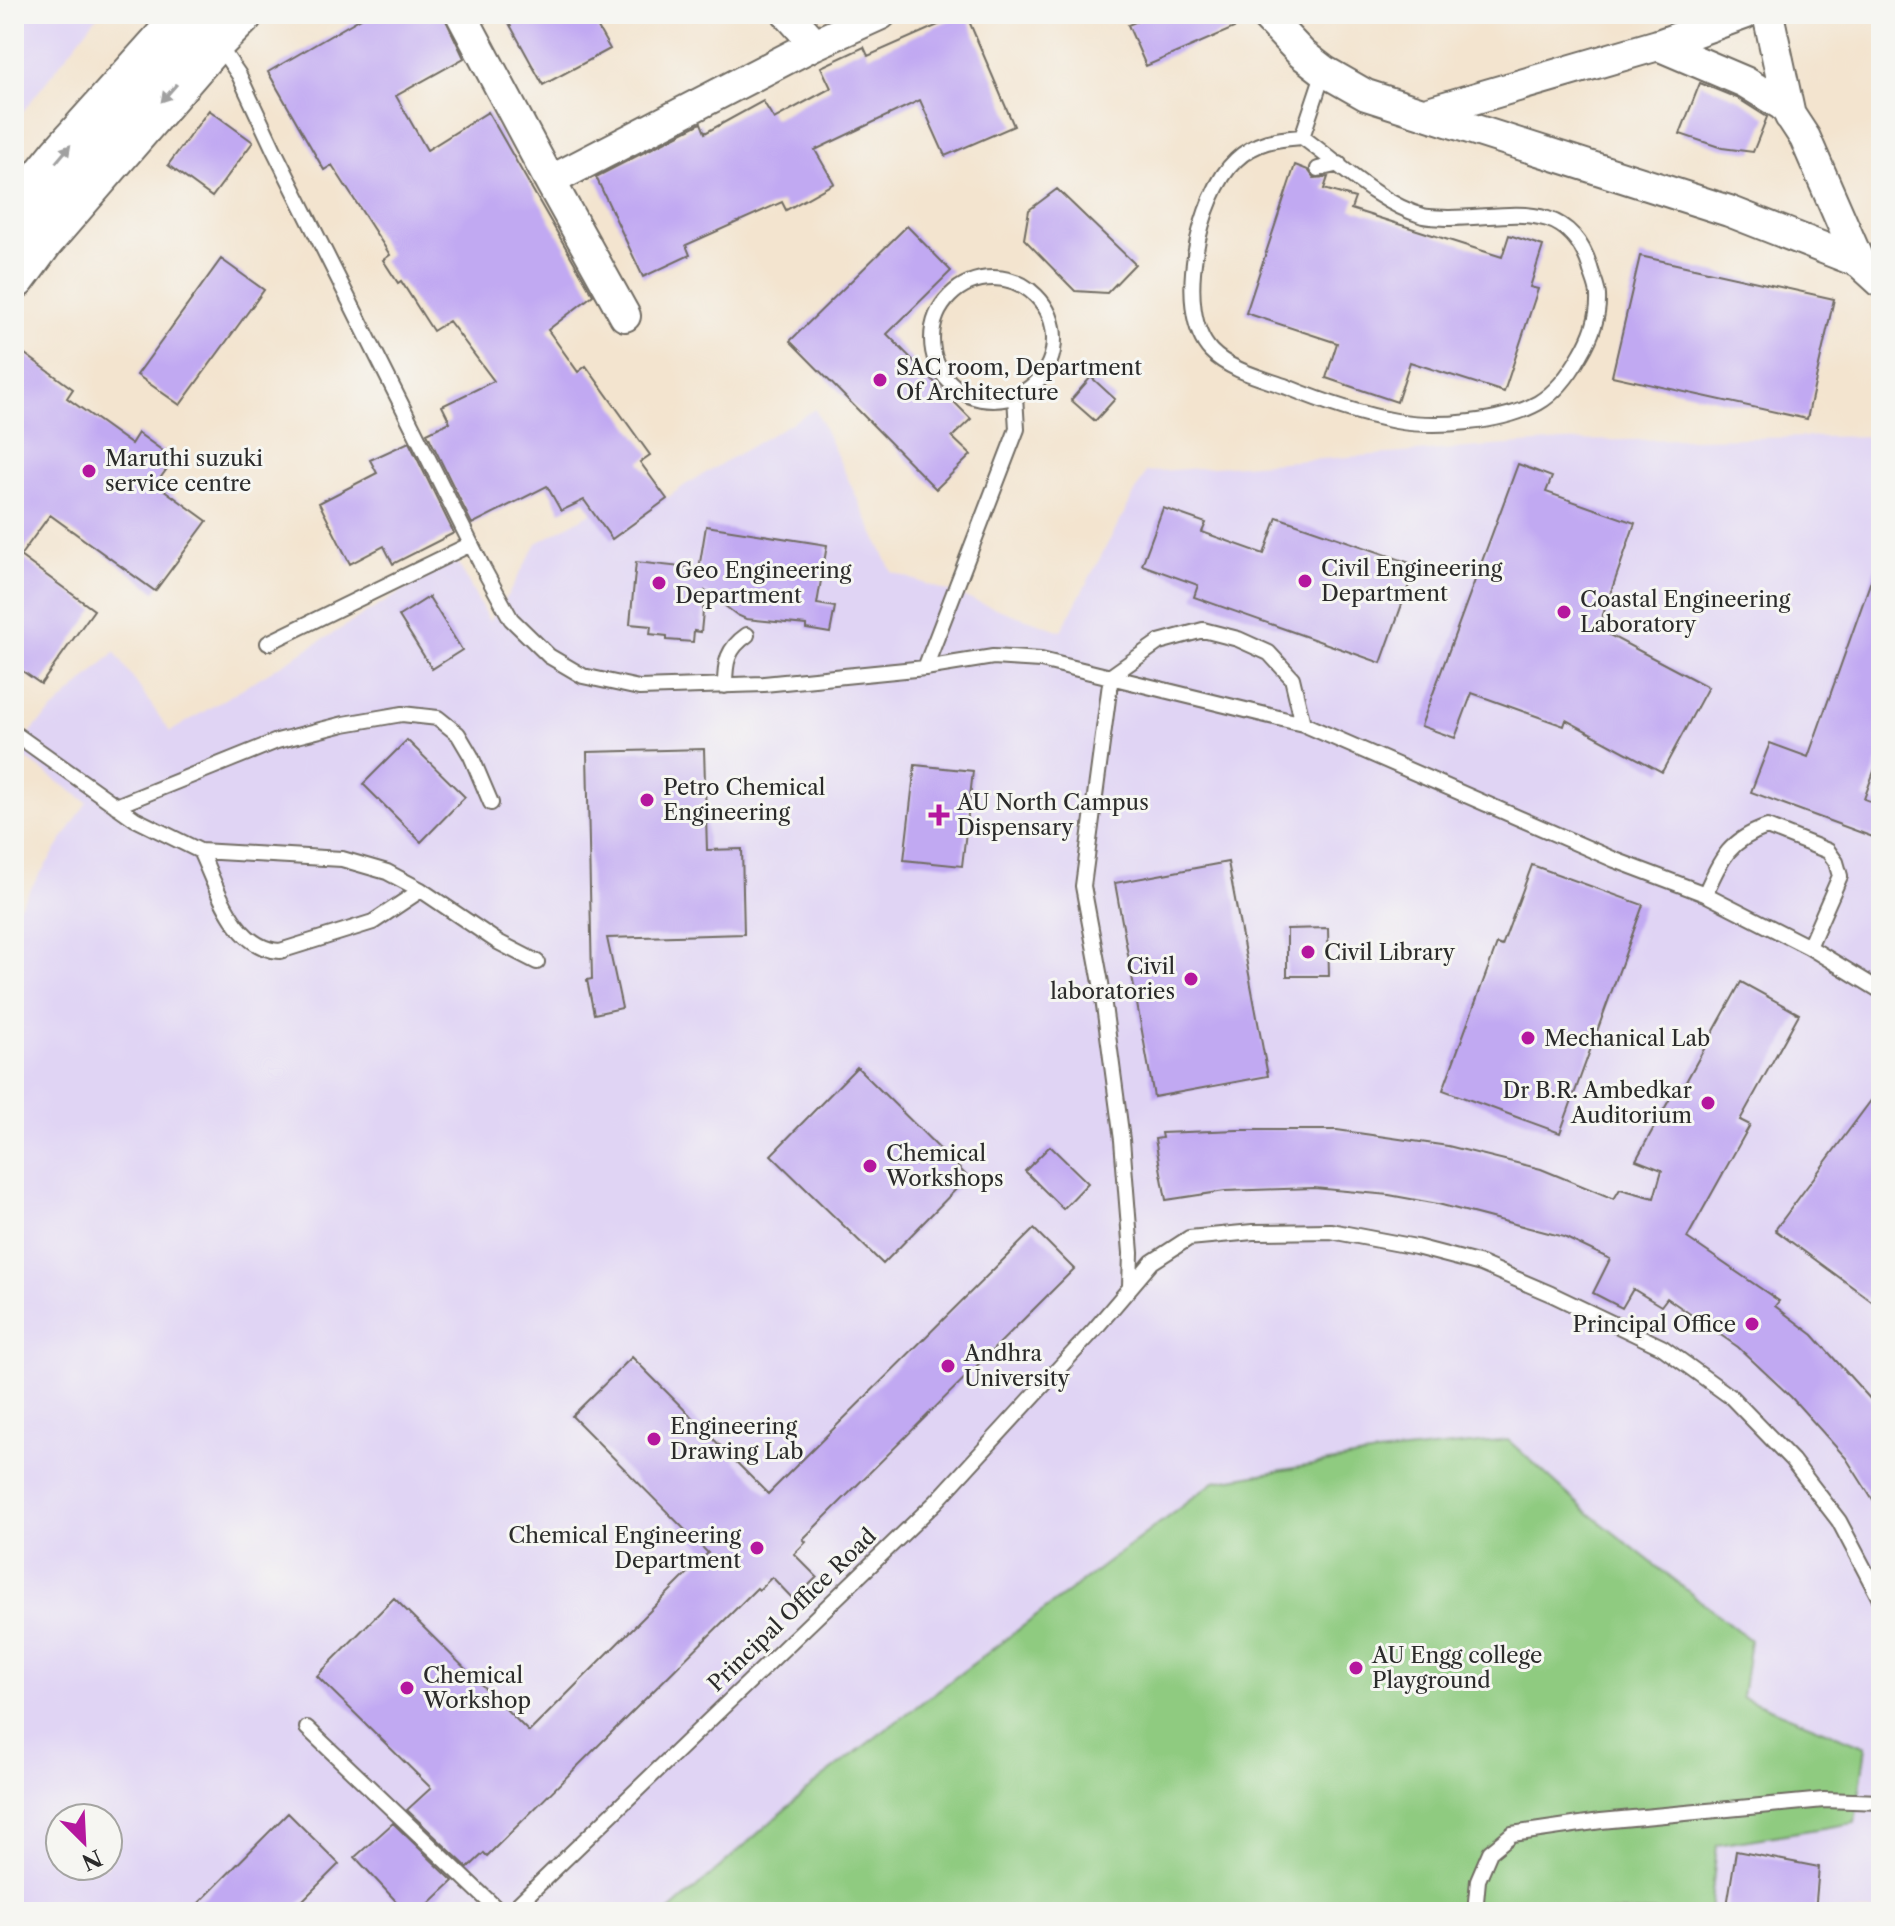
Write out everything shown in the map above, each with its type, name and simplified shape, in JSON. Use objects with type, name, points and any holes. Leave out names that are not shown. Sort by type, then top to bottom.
[{"type":"main road","points":[[14,215],[61,157],[214,23]]},
{"type":"main road","points":[[14,277],[214,23]]},
{"type":"street","points":[[461,14],[625,316]]},
{"type":"street","points":[[788,14],[815,44]]},
{"type":"street","points":[[550,181],[815,44],[881,14]]},
{"type":"street","points":[[1264,14],[1302,54],[1324,71],[1366,95],[1729,211],[1870,272]]},
{"type":"street","points":[[1425,113],[1658,45],[1744,14]]},
{"type":"street","points":[[1768,14],[1790,116]]},
{"type":"street","points":[[1658,45],[1745,82],[1784,106],[1805,138],[1870,272]]},
{"type":"lane","points":[[214,23],[274,150],[511,619],[549,656],[583,676],[639,688],[725,686],[925,668],[993,657],[1041,660],[1111,676],[1303,724],[1615,860],[1705,894],[1809,947],[1881,991]]},
{"type":"lane","points":[[1302,137],[1324,71]]},
{"type":"lane","points":[[1302,137],[1339,164],[1392,204],[1426,217],[1472,218],[1516,213],[1554,220],[1570,231],[1586,255],[1598,295],[1592,335],[1569,375],[1539,402],[1500,417],[1455,423],[1397,421],[1319,400],[1233,366],[1210,350],[1197,327],[1192,296],[1199,233],[1220,179],[1241,155],[1268,140],[1302,137]]},
{"type":"lane","points":[[1318,169],[1339,164]]},
{"type":"lane","points":[[1002,277],[1021,284],[1037,295],[1049,312],[1055,331],[1054,352],[1046,370],[1033,386],[1015,396],[995,400],[974,398],[956,389],[942,374],[933,356],[931,336],[936,315],[947,298],[962,285],[981,278],[1002,277]]},
{"type":"lane","points":[[925,668],[1017,429],[1015,396]]},
{"type":"lane","points":[[268,643],[471,544]]},
{"type":"lane","points":[[1130,1286],[1131,1253],[1122,1140],[1101,983],[1083,886],[1111,676],[1159,642],[1203,630],[1238,639],[1269,653],[1292,678],[1303,724]]},
{"type":"lane","points":[[725,686],[725,670],[733,644],[747,635]]},
{"type":"lane","points":[[116,806],[277,741],[344,724],[402,714],[438,718],[458,734],[491,803]]},
{"type":"lane","points":[[14,733],[135,819],[200,851],[342,859],[387,872],[421,890],[498,942],[537,962]]},
{"type":"lane","points":[[1705,894],[1722,858],[1735,843],[1767,827],[1828,851],[1836,862],[1840,876],[1809,947]]},
{"type":"lane","points":[[200,851],[234,921],[252,942],[265,951],[293,948],[373,922],[421,890]]},
{"type":"lane","name":"Principal Office Road","points":[[510,1912],[936,1502],[1152,1262],[1189,1238],[1253,1232],[1331,1231],[1416,1247],[1495,1270],[1662,1347],[1731,1397],[1792,1460],[1839,1521],[1881,1601]]},
{"type":"lane","points":[[307,1728],[500,1912]]},
{"type":"lane","points":[[1475,1912],[1478,1880],[1490,1852],[1512,1834],[1601,1821],[1812,1801],[1881,1802]]},
{"type":"shaded area","points":[[14,14],[99,14],[14,123]]},
{"type":"shaded area","name":"Andhra University","points":[[815,409],[892,572],[1061,631],[1146,472],[1562,441],[1881,436],[1881,1912],[14,1912],[14,914],[87,802],[15,751],[37,725],[115,652],[170,732],[456,559],[489,621],[537,543],[593,512],[612,538],[685,485]]},
{"type":"green space","name":"AU Engg college Playground","points":[[1508,1440],[1585,1510],[1750,1640],[1742,1697],[1866,1747],[1855,1823],[1717,1845],[1710,1912],[669,1912],[815,1783],[1214,1482],[1376,1454]]},
{"type":"building","points":[[368,14],[443,14],[464,58],[396,96],[427,150],[488,112],[593,295],[548,330],[578,372],[586,366],[650,455],[640,462],[667,499],[612,539],[584,500],[561,511],[547,486],[472,524],[427,433],[450,422],[442,406],[494,381],[449,321],[433,331],[401,281],[398,283],[383,260],[390,255],[332,165],[324,170],[268,72]]},
{"type":"building","points":[[504,14],[590,14],[610,49],[543,85]]},
{"type":"building","points":[[966,14],[1014,126],[945,156],[920,100],[815,150],[834,183],[786,210],[782,202],[686,245],[690,255],[643,277],[596,177],[701,123],[705,133],[763,101],[774,119],[831,88],[821,67],[864,47],[868,56]]},
{"type":"building","points":[[1154,14],[1246,14],[1248,22],[1146,66],[1128,25]]},
{"type":"building","points":[[1700,83],[1737,98],[1767,117],[1753,152],[1722,148],[1680,134]]},
{"type":"building","points":[[209,110],[253,142],[212,197],[168,165]]},
{"type":"building","points":[[1295,165],[1308,170],[1314,178],[1328,177],[1324,189],[1355,198],[1351,209],[1502,257],[1509,235],[1543,246],[1530,287],[1538,289],[1504,392],[1410,362],[1397,402],[1326,378],[1337,343],[1246,313]]},
{"type":"building","points":[[1057,189],[1135,264],[1107,293],[1075,291],[1024,239],[1029,210]]},
{"type":"building","name":"SAC room, Department Of Architecture","points":[[907,226],[951,271],[887,334],[971,419],[952,437],[971,455],[936,489],[790,341]]},
{"type":"building","points":[[1640,256],[1834,299],[1807,419],[1612,376]]},
{"type":"building","points":[[221,259],[264,290],[180,405],[137,375]]},
{"type":"building","name":"Maruthi suzuki service centre","points":[[14,346],[73,389],[67,398],[131,444],[138,433],[174,459],[156,484],[207,521],[155,591],[50,515],[20,556],[94,610],[41,684],[14,665]]},
{"type":"building","points":[[1091,377],[1115,399],[1095,421],[1071,400]]},
{"type":"building","points":[[409,442],[454,533],[393,564],[384,546],[350,564],[319,503],[377,473],[370,460]]},
{"type":"building","points":[[1518,464],[1552,477],[1546,492],[1635,523],[1598,629],[1708,687],[1662,772],[1566,720],[1564,726],[1472,693],[1455,738],[1421,726]]},
{"type":"building","name":"Civil Engineering Department","points":[[1163,508],[1206,523],[1202,532],[1264,554],[1277,517],[1416,565],[1381,663],[1194,597],[1198,585],[1142,565]]},
{"type":"building","name":"Geo Engineering Department","points":[[706,526],[827,545],[817,604],[835,607],[830,633],[806,629],[806,625],[746,619],[705,591],[701,632],[694,631],[693,642],[667,640],[667,636],[650,634],[651,626],[630,624],[636,562],[699,569]]},
{"type":"building","points":[[1878,561],[1881,562],[1881,752],[1864,799],[1881,805],[1881,840],[1751,792],[1770,743],[1808,757]]},
{"type":"building","points":[[429,597],[462,650],[432,669],[399,616]]},
{"type":"building","points":[[407,740],[465,797],[421,842],[363,784]]},
{"type":"building","name":"Petro Chemical Engineering","points":[[704,749],[707,850],[742,849],[744,934],[607,938],[622,1008],[594,1014],[587,980],[592,979],[587,752]]},
{"type":"building","name":"AU North Campus Dispensary","points":[[915,765],[973,771],[962,866],[904,860]]},
{"type":"building","name":"Civil laboratories","points":[[1228,862],[1268,1076],[1154,1097],[1115,883]]},
{"type":"building","name":"Mechanical Lab","points":[[1532,865],[1643,905],[1560,1133],[1443,1090],[1497,944],[1502,946]]},
{"type":"building","name":"Civil Library","points":[[1328,928],[1329,976],[1287,976],[1287,929]]},
{"type":"building","name":"Principal Office","points":[[1741,982],[1799,1014],[1740,1120],[1750,1125],[1687,1238],[1779,1301],[1775,1306],[1813,1335],[1881,1411],[1881,1513],[1846,1458],[1791,1397],[1738,1347],[1667,1298],[1661,1306],[1633,1289],[1622,1308],[1593,1293],[1610,1259],[1564,1237],[1438,1204],[1389,1195],[1314,1188],[1225,1191],[1166,1200],[1155,1139],[1162,1138],[1161,1133],[1238,1130],[1337,1130],[1448,1146],[1541,1169],[1614,1199],[1620,1189],[1654,1198],[1662,1170],[1636,1160],[1678,1084],[1683,1087]]},
{"type":"building","name":"Chemical Workshops","points":[[857,1067],[968,1177],[883,1264],[771,1155]]},
{"type":"building","points":[[1881,1087],[1881,1308],[1775,1230]]},
{"type":"building","points":[[1050,1146],[1088,1183],[1063,1209],[1025,1171]]},
{"type":"building","points":[[1034,1229],[1074,1269],[803,1539],[806,1542],[794,1554],[817,1577],[794,1600],[772,1577],[759,1590],[757,1588],[487,1856],[484,1853],[468,1868],[407,1810],[431,1788],[317,1676],[394,1598],[529,1732],[708,1553],[572,1416],[632,1357],[768,1494]]},
{"type":"building","points":[[288,1813],[339,1864],[291,1912],[190,1912]]},
{"type":"building","points":[[393,1823],[453,1881],[420,1912],[406,1912],[355,1857]]},
{"type":"building","points":[[1736,1851],[1819,1867],[1815,1912],[1726,1912]]},
{"type":"place","name":"SAC room, Department Of Architecture","points":[[880,380]]},
{"type":"place","name":"Maruthi suzuki service centre","points":[[89,471]]},
{"type":"place","name":"Civil Engineering Department","points":[[1305,581]]},
{"type":"place","name":"Geo Engineering Department","points":[[659,583]]},
{"type":"place","name":"Coastal Engineering Laboratory","points":[[1564,612]]},
{"type":"place","name":"Petro Chemical Engineering","points":[[647,800]]},
{"type":"place","name":"AU North Campus Dispensary","points":[[939,815]]},
{"type":"place","name":"Civil Library","points":[[1308,952]]},
{"type":"place","name":"Civil laboratories","points":[[1191,979]]},
{"type":"place","name":"Mechanical Lab","points":[[1528,1038]]},
{"type":"place","name":"Dr B.R. Ambedkar Auditorium","points":[[1708,1103]]},
{"type":"place","name":"Chemical Workshops","points":[[870,1166]]},
{"type":"place","name":"Principal Office","points":[[1752,1324]]},
{"type":"place","name":"Andhra University","points":[[948,1366]]},
{"type":"place","name":"Engineering Drawing Lab","points":[[654,1439]]},
{"type":"place","name":"Chemical Engineering Department","points":[[757,1548]]},
{"type":"place","name":"AU Engg college Playground","points":[[1356,1668]]},
{"type":"place","name":"Chemical Workshop","points":[[407,1688]]}]
